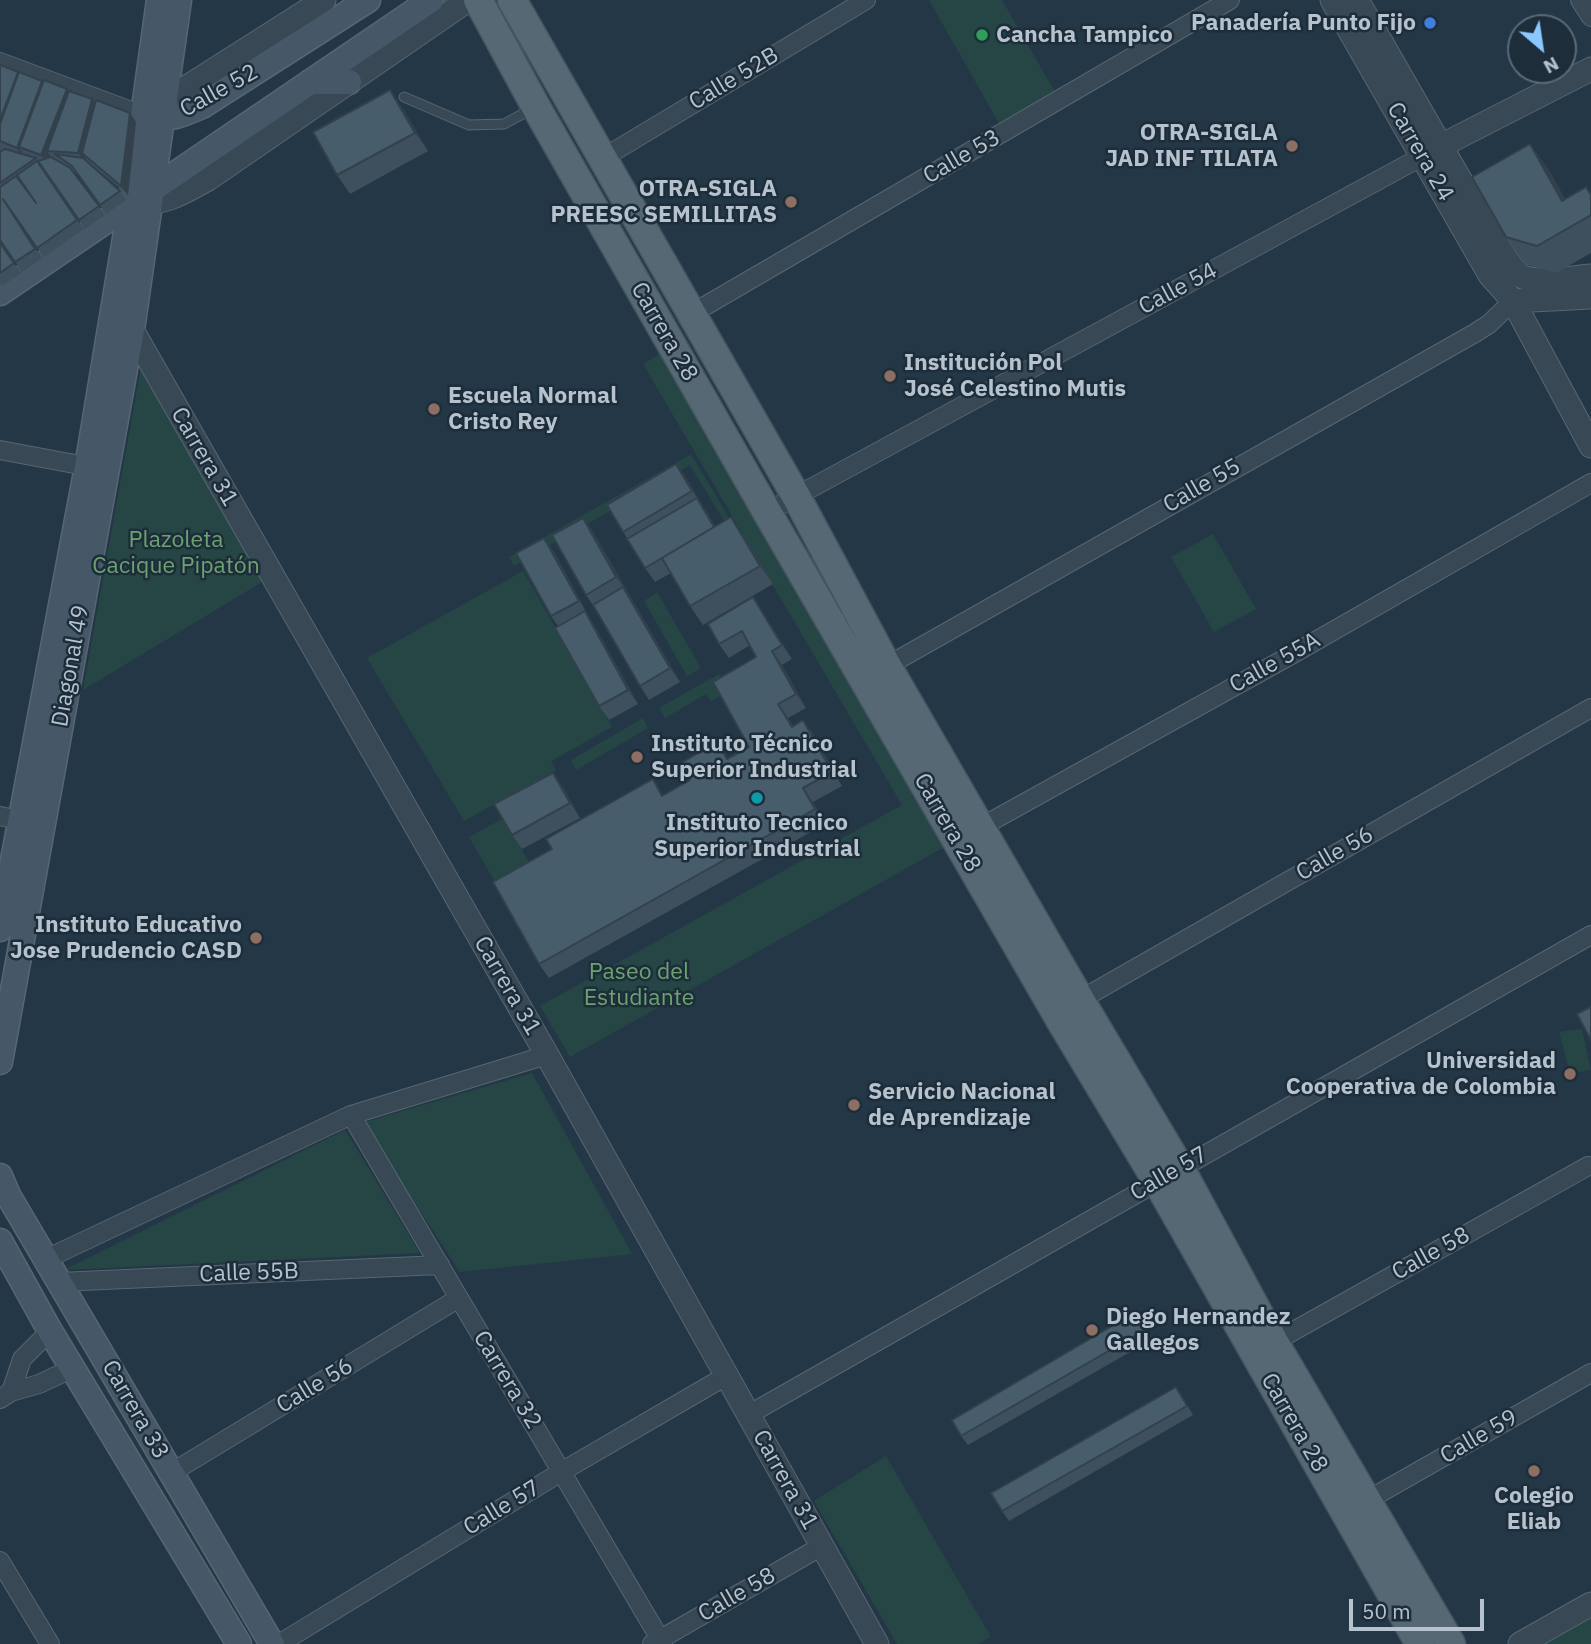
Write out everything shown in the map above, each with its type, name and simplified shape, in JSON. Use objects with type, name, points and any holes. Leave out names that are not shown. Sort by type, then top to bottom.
[{"type":"main road","points":[[156,113],[159,0]]},
{"type":"main road","points":[[156,113],[179,0]]},
{"type":"main road","name":"Calle 52","points":[[156,113],[178,116],[202,106],[368,0]]},
{"type":"main road","name":"Calle 52","points":[[1,291],[144,199],[431,0]]},
{"type":"main road","name":"Carrera 28","points":[[478,0],[767,512],[1062,1023],[1169,1174],[1273,1342],[1451,1644]]},
{"type":"main road","name":"Carrera 28","points":[[512,0],[693,313],[796,496],[887,666],[1080,1000],[1169,1174],[1420,1644]]},
{"type":"main road","points":[[310,82],[349,82]]},
{"type":"main road","name":"Diagonal 49","points":[[0,1062],[144,199],[156,113]]},
{"type":"main road","name":"Diagonal 49","points":[[0,929],[10,818],[132,330],[144,199]]},
{"type":"main road","name":"Carrera 33","points":[[0,1176],[8,1195],[272,1644]]},
{"type":"main road","name":"Carrera 33","points":[[0,1241],[50,1331],[239,1644]]},
{"type":"main road","points":[[29,1293],[48,1290],[59,1282]]},
{"type":"main road","points":[[50,1331],[66,1318],[79,1316]]},
{"type":"street","name":"Calle 52","points":[[156,113],[324,0]]},
{"type":"street","name":"Calle 52","points":[[144,199],[178,196],[208,179],[468,0]]},
{"type":"street","name":"Calle 52B","points":[[603,158],[866,0]]},
{"type":"street","name":"Calle 53","points":[[693,313],[1230,0]]},
{"type":"street","name":"Carrera 24","points":[[1332,0],[1501,251],[1523,276]]},
{"type":"street","name":"Carrera 24","points":[[1357,0],[1490,275],[1513,301],[1591,446]]},
{"type":"street","points":[[1580,0],[1591,17]]},
{"type":"street","points":[[0,62],[156,113]]},
{"type":"street","name":"Calle 54","points":[[767,512],[1432,151],[1591,69]]},
{"type":"street","points":[[1591,276],[1545,279],[1523,276],[1513,301],[1591,297]]},
{"type":"street","name":"Calle 55","points":[[887,666],[1475,333],[1489,324],[1513,301]]},
{"type":"street","name":"Carrera 31","points":[[132,330],[547,1055],[877,1644]]},
{"type":"street","points":[[0,450],[97,469]]},
{"type":"street","name":"Calle 55A","points":[[957,840],[1293,654],[1591,483]]},
{"type":"street","name":"Calle 56","points":[[1080,1000],[1591,708]]},
{"type":"street","name":"Calle 57","points":[[748,1415],[1591,935]]},
{"type":"street","points":[[46,1259],[351,1115],[547,1055]]},
{"type":"street","name":"Carrera 32","points":[[351,1115],[658,1642]]},
{"type":"street","name":"Calle 58","points":[[1273,1342],[1588,1166]]},
{"type":"street","name":"Calle 55B","points":[[59,1282],[440,1265]]},
{"type":"street","name":"Calle 56","points":[[171,1473],[459,1298]]},
{"type":"street","points":[[6,1396],[22,1359],[50,1331]]},
{"type":"street","points":[[6,1396],[74,1368]]},
{"type":"street","name":"Calle 59","points":[[1366,1501],[1591,1373]]},
{"type":"street","points":[[0,1374],[6,1396]]},
{"type":"street","name":"Calle 57","points":[[279,1644],[561,1472],[726,1376]]},
{"type":"street","name":"Calle 58","points":[[658,1642],[822,1546]]},
{"type":"street","points":[[0,1560],[50,1644]]},
{"type":"street","points":[[1520,1644],[1591,1604]]},
{"type":"lane","points":[[404,97],[470,125],[504,124],[536,107]]},
{"type":"green space","name":"Cancha Tampico","points":[[929,0],[1002,0],[1055,92],[1000,125]]},
{"type":"green space","name":"Paseo del Estudiante","points":[[672,347],[957,840],[570,1057],[540,1006],[902,805],[643,364]]},
{"type":"green space","name":"Plazoleta Cacique Pipatón","points":[[143,356],[267,579],[83,690]]},
{"type":"green space","points":[[691,454],[739,535],[734,537],[690,465],[514,566],[509,557]]},
{"type":"green space","points":[[1213,534],[1256,609],[1214,632],[1171,557]]},
{"type":"green space","points":[[523,571],[612,727],[551,761],[556,770],[464,821],[367,658]]},
{"type":"green space","points":[[657,592],[701,668],[687,676],[644,601]]},
{"type":"green space","points":[[719,674],[729,691],[711,701],[706,694],[665,718],[659,708]]},
{"type":"green space","points":[[643,718],[648,728],[576,770],[571,760]]},
{"type":"green space","points":[[504,818],[537,876],[503,896],[469,837]]},
{"type":"green space","points":[[1582,1029],[1591,1070],[1570,1073],[1559,1032]]},
{"type":"green space","points":[[532,1073],[632,1254],[460,1272],[362,1123]]},
{"type":"green space","points":[[345,1130],[420,1253],[64,1270]]},
{"type":"green space","points":[[886,1456],[991,1637],[978,1644],[897,1644],[814,1501]]},
{"type":"green space","points":[[1591,1616],[1591,1644],[1542,1644]]},
{"type":"building","points":[[0,65],[18,72],[0,120]]},
{"type":"building","points":[[19,72],[42,81],[17,148],[0,141],[0,124]]},
{"type":"building","points":[[44,80],[67,89],[41,155],[19,147]]},
{"type":"building","points":[[390,90],[415,133],[337,175],[313,132]]},
{"type":"building","points":[[69,91],[92,99],[78,153],[47,151]]},
{"type":"building","points":[[96,100],[130,113],[121,186],[82,153]]},
{"type":"building","points":[[1530,144],[1562,201],[1586,187],[1591,195],[1591,215],[1537,246],[1506,237],[1472,177]]},
{"type":"building","points":[[5,149],[36,158],[0,183],[0,152]]},
{"type":"building","points":[[55,154],[83,158],[120,191],[100,205],[72,166]]},
{"type":"building","points":[[51,157],[70,168],[99,206],[79,220],[38,161]]},
{"type":"building","points":[[37,161],[77,220],[37,248],[3,199],[35,249],[15,262],[0,240],[0,187],[16,176],[36,203],[17,175]]},
{"type":"building","points":[[0,243],[14,263],[0,273]]},
{"type":"building","points":[[676,464],[692,491],[623,532],[607,505]]},
{"type":"building","points":[[697,498],[714,527],[645,568],[627,539]]},
{"type":"building","points":[[731,517],[760,566],[690,606],[662,558]]},
{"type":"building","points":[[583,518],[616,577],[586,595],[552,535]]},
{"type":"building","points":[[544,538],[579,601],[551,616],[516,553]]},
{"type":"building","points":[[623,587],[670,668],[640,686],[593,605]]},
{"type":"building","name":"Instituto Tecnico Superior Industrial","points":[[753,597],[782,645],[772,651],[796,694],[778,704],[792,727],[803,720],[832,772],[803,788],[815,809],[539,964],[493,882],[552,849],[546,839],[653,779],[662,796],[690,780],[681,763],[717,742],[727,759],[749,747],[713,682],[756,657],[742,631],[719,644],[708,624]]},
{"type":"building","points":[[585,611],[628,690],[599,706],[555,628]]},
{"type":"building","points":[[553,773],[570,803],[512,835],[494,804]]},
{"type":"building","points":[[1591,1007],[1591,1040],[1577,1014]]},
{"type":"building","points":[[1134,1313],[1145,1330],[961,1436],[952,1420]]},
{"type":"building","points":[[1176,1387],[1187,1406],[1002,1511],[991,1493]]},
{"type":"place","name":"Panadería Punto Fijo","points":[[1430,23]]},
{"type":"place","name":"Cancha Tampico","points":[[982,35]]},
{"type":"place","name":"OTRA-SIGLA JAD INF TILATA","points":[[1292,146]]},
{"type":"place","name":"OTRA-SIGLA PREESC SEMILLITAS","points":[[791,202]]},
{"type":"place","name":"Institución Pol José Celestino Mutis","points":[[890,376]]},
{"type":"place","name":"Escuela Normal Cristo Rey","points":[[434,409]]},
{"type":"place","name":"Instituto Técnico Superior Industrial","points":[[637,757]]},
{"type":"place","name":"Instituto Tecnico Superior Industrial","points":[[757,798]]},
{"type":"place","name":"Instituto Educativo Jose Prudencio CASD","points":[[256,938]]},
{"type":"place","name":"Universidad Cooperativa de Colombia","points":[[1570,1074]]},
{"type":"place","name":"Servicio Nacional de Aprendizaje","points":[[854,1105]]},
{"type":"place","name":"Diego Hernandez Gallegos","points":[[1092,1330]]},
{"type":"place","name":"Colegio Eliab","points":[[1534,1471]]}]
